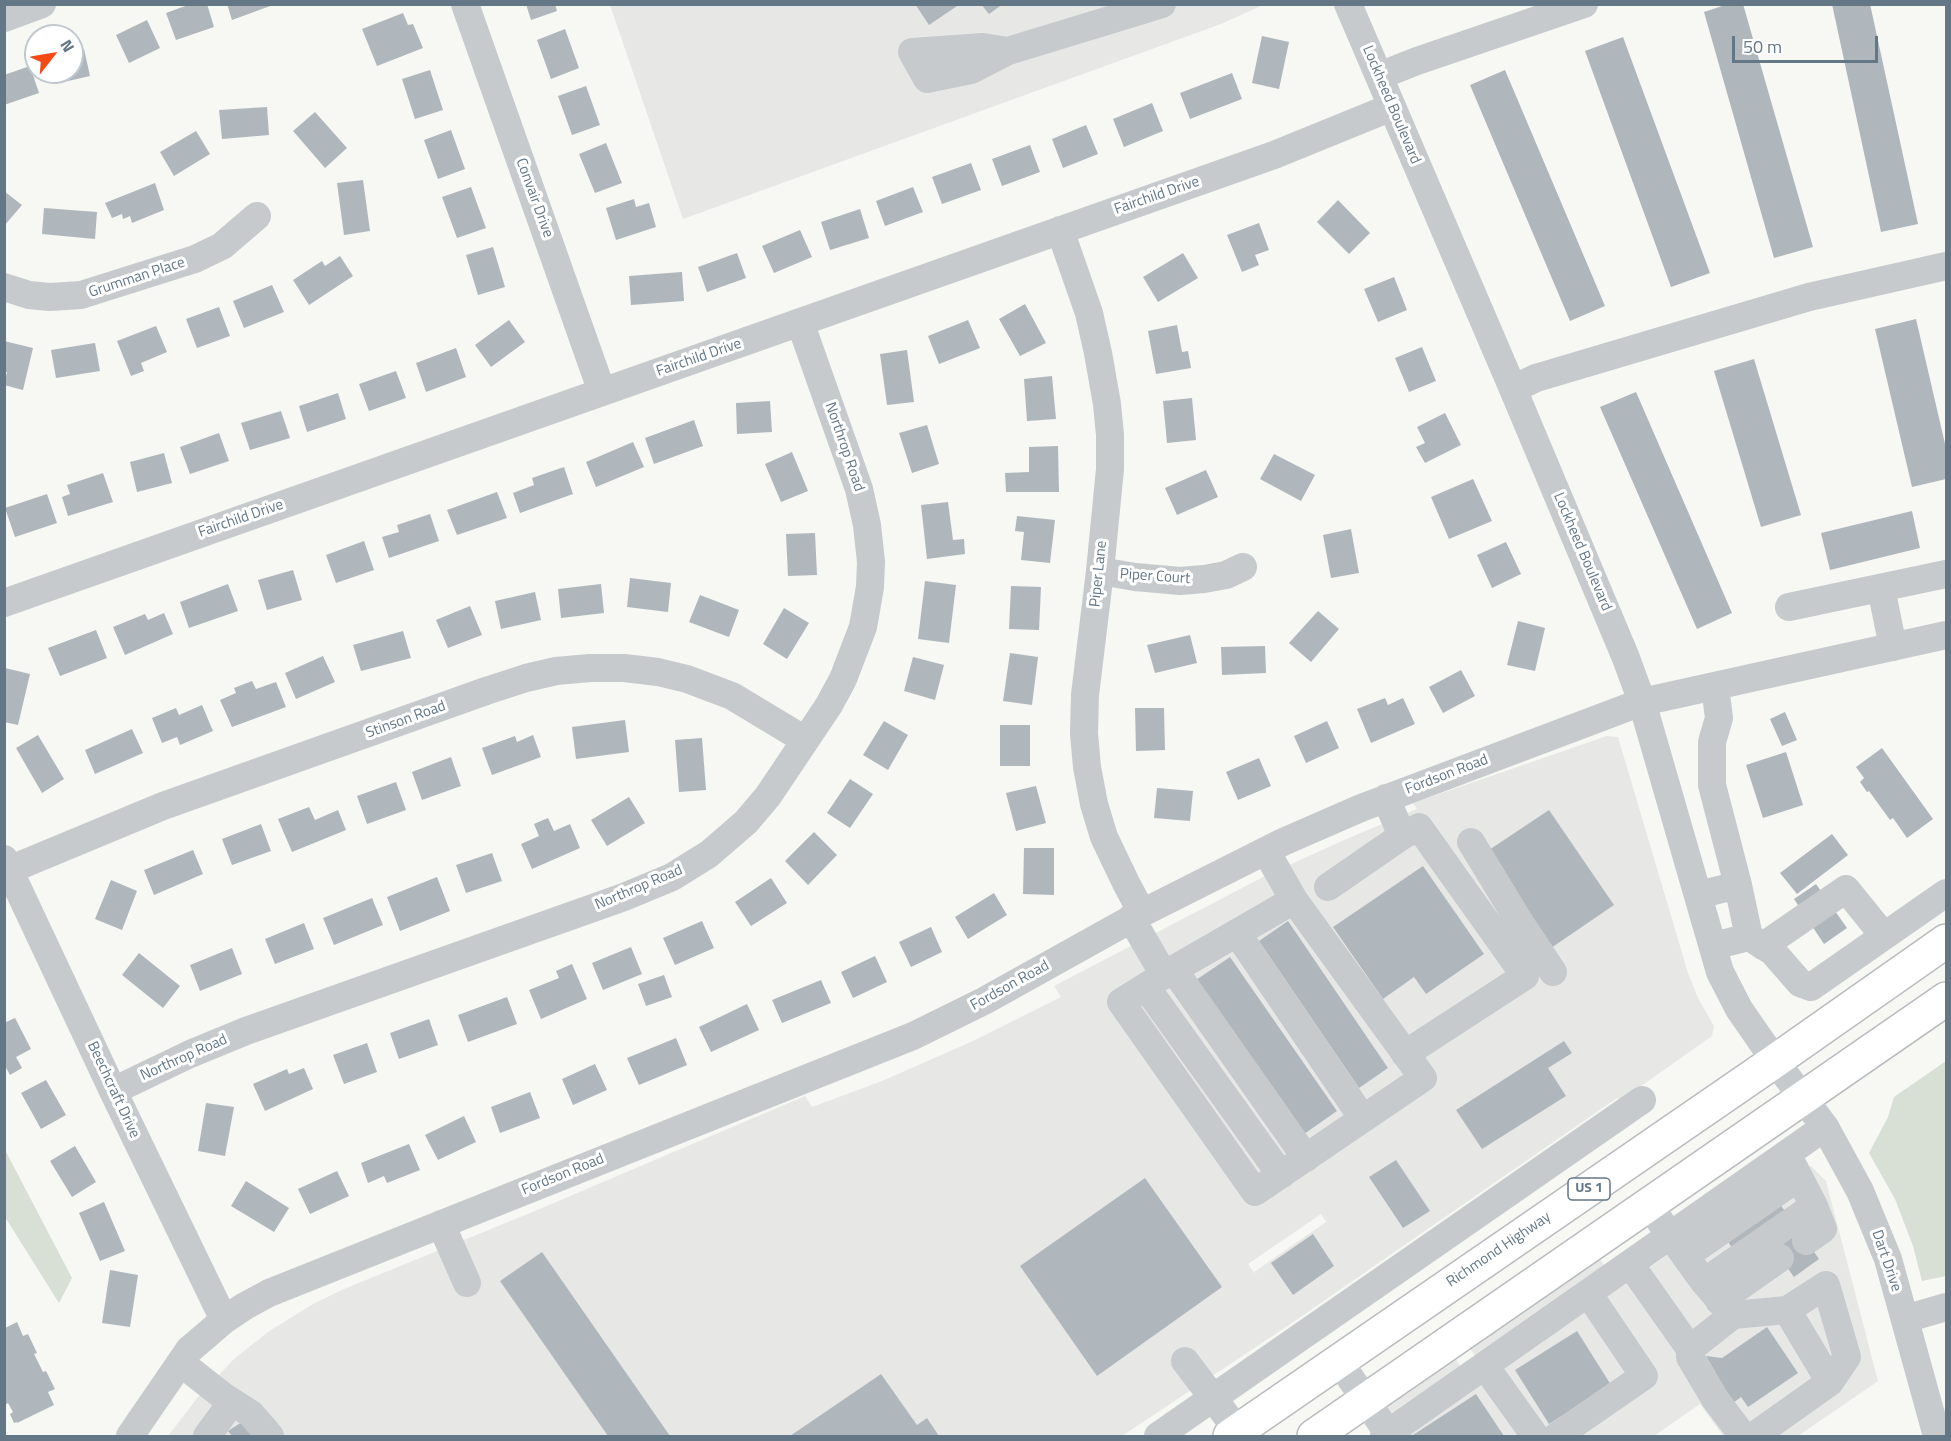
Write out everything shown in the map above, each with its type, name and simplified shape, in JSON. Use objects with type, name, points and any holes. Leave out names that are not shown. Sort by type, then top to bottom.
[{"type":"highway","name":"Richmond Highway","points":[[1234,1434],[1947,940]]},
{"type":"highway","points":[[1326,1433],[1366,1400],[1947,999]]},
{"type":"street","points":[[4,18],[42,4]]},
{"type":"street","name":"Convair Drive","points":[[465,4],[602,392]]},
{"type":"street","points":[[1008,51],[1162,4]]},
{"type":"street","points":[[1379,76],[1584,4]]},
{"type":"street","name":"Lockheed Boulevard","points":[[1354,6],[1379,76],[1626,658],[1642,702],[1720,972],[1729,991],[1775,1061],[1804,1098]]},
{"type":"street","name":"Fairchild Drive","points":[[4,603],[1274,155],[1392,107]]},
{"type":"street","name":"Grumman Place","points":[[4,287],[29,295],[50,297],[92,292],[195,259],[222,246],[257,216]]},
{"type":"street","name":"Piper Lane","points":[[1060,230],[1089,313],[1107,404],[1110,469],[1084,695],[1087,767],[1094,804],[1104,837],[1126,883],[1136,916],[1162,977]]},
{"type":"street","points":[[1513,389],[1536,378],[1809,297],[1947,266]]},
{"type":"street","name":"Northrop Road","points":[[113,1090],[246,1031],[624,897],[672,877],[709,854],[746,822],[768,796],[843,679],[856,650],[868,607],[871,562],[867,525],[859,489],[800,322]]},
{"type":"street","name":"Piper Court","points":[[1100,571],[1180,581],[1226,575],[1243,567]]},
{"type":"street","points":[[1789,607],[1947,574]]},
{"type":"street","points":[[1881,588],[1893,647]]},
{"type":"street","name":"Fordson Road","points":[[130,1437],[180,1362],[195,1345],[224,1320],[245,1306],[295,1281],[913,1036],[984,1001],[1136,916],[1266,851],[1386,798],[1642,702],[1947,635]]},
{"type":"street","name":"Stinson Road","points":[[7,865],[174,802],[486,691],[526,678],[556,672],[590,668],[624,668],[658,672],[687,679],[732,696],[805,740]]},
{"type":"street","points":[[1714,686],[1719,718],[1712,742],[1712,785],[1738,885],[1756,942],[1773,952],[1800,983],[1811,987],[1947,893]]},
{"type":"street","points":[[1386,798],[1402,836]]},
{"type":"street","points":[[1671,805],[1715,798]]},
{"type":"street","points":[[1328,887],[1419,826],[1525,976],[1405,1054]]},
{"type":"street","points":[[1471,842],[1553,972]]},
{"type":"street","points":[[1266,851],[1294,900],[1423,1078],[1255,1192],[1121,1002],[1294,900]]},
{"type":"street","name":"Beechcraft Drive","points":[[7,865],[224,1320]]},
{"type":"street","points":[[1698,895],[1738,885]]},
{"type":"street","points":[[1713,946],[1756,942],[1846,889],[1884,936]]},
{"type":"street","points":[[1237,933],[1363,1119]]},
{"type":"street","points":[[1162,977],[1306,1158]]},
{"type":"street","points":[[1162,977],[1281,1175]]},
{"type":"street","name":"Dart Drive","points":[[1804,1098],[1825,1127],[1860,1191],[1888,1258],[1937,1437]]},
{"type":"street","points":[[1158,1437],[1642,1100]]},
{"type":"street","points":[[1338,1360],[1366,1400],[1387,1436],[1630,1264],[1678,1246],[1793,1166],[1825,1127]]},
{"type":"street","points":[[1600,1129],[1626,1163]]},
{"type":"street","points":[[1793,1166],[1823,1229],[1806,1241]]},
{"type":"street","points":[[1648,1205],[1719,1300],[1787,1310],[1826,1285],[1847,1358],[1830,1382],[1754,1437]]},
{"type":"street","points":[[1743,1437],[1715,1400],[1690,1357],[1690,1349],[1719,1300],[1814,1206]]},
{"type":"street","points":[[441,1224],[467,1283]]},
{"type":"street","points":[[1719,1300],[1780,1258]]},
{"type":"street","points":[[1630,1264],[1690,1349]]},
{"type":"street","points":[[1557,1437],[1644,1376],[1588,1293]]},
{"type":"street","points":[[1905,1319],[1947,1307]]},
{"type":"street","points":[[1787,1310],[1830,1382]]},
{"type":"street","points":[[1185,1361],[1213,1399],[1234,1434]]},
{"type":"street","points":[[180,1362],[251,1414],[270,1437]]},
{"type":"street","points":[[1485,1366],[1535,1437]]},
{"type":"street","points":[[207,1437],[232,1402]]},
{"type":"shaded area","points":[[610,5],[1263,5],[1221,24],[683,219]]},
{"type":"shaded area","points":[[1607,736],[1618,737],[1688,973],[1698,998],[1714,1026],[1712,1036],[1620,1101],[1617,1098],[1289,1325],[1122,1436],[168,1436],[198,1397],[234,1359],[268,1332],[313,1304],[805,1096],[812,1107],[882,1081],[973,1041],[1061,997],[1054,986],[1267,875],[1417,809],[1413,803]],"holes":[[[1321,1214],[1326,1222],[1254,1272],[1259,1280],[1248,1264]]]},
{"type":"shaded area","points":[[1946,1061],[1946,1276],[1922,1281],[1913,1246],[1895,1199],[1869,1153],[1888,1117],[1894,1097]]},
{"type":"shaded area","points":[[4,1148],[72,1278],[59,1303],[5,1217]]},
{"type":"shaded area","points":[[1811,1166],[1826,1181],[1878,1381],[1798,1436],[1723,1436],[1700,1404],[1654,1436],[1404,1436],[1382,1406],[1454,1357],[1475,1386],[1489,1377],[1469,1347],[1600,1259],[1620,1288],[1794,1168]]},
{"type":"building","points":[[191,4],[207,4],[214,27],[176,40],[166,13]]},
{"type":"building","points":[[227,4],[273,4],[273,5],[232,20]]},
{"type":"building","points":[[526,4],[555,4],[557,11],[531,20]]},
{"type":"building","points":[[915,4],[960,4],[929,25]]},
{"type":"building","points":[[981,4],[1003,4],[989,14]]},
{"type":"building","points":[[1728,4],[1743,4],[1813,247],[1774,258],[1704,12]]},
{"type":"building","points":[[1832,4],[1870,4],[1918,224],[1881,232]]},
{"type":"building","points":[[403,13],[408,25],[413,24],[423,48],[377,66],[362,29]]},
{"type":"building","points":[[147,20],[160,48],[129,63],[116,35]]},
{"type":"building","points":[[565,29],[579,68],[551,79],[537,40]]},
{"type":"building","points":[[1262,36],[1289,42],[1279,89],[1252,83]]},
{"type":"building","points":[[1623,37],[1710,273],[1671,287],[1585,51]]},
{"type":"building","points":[[84,49],[90,76],[84,77]]},
{"type":"building","points":[[24,68],[24,84],[36,84],[39,93],[4,105],[4,75]]},
{"type":"building","points":[[430,70],[443,110],[415,119],[402,79]]},
{"type":"building","points":[[1505,70],[1605,306],[1570,321],[1470,85]]},
{"type":"building","points":[[1232,73],[1242,99],[1190,119],[1180,93]]},
{"type":"building","points":[[586,86],[600,125],[572,135],[558,96]]},
{"type":"building","points":[[1152,103],[1163,131],[1124,147],[1113,119]]},
{"type":"building","points":[[267,107],[269,135],[222,139],[219,110]]},
{"type":"building","points":[[315,112],[347,148],[325,168],[293,131]]},
{"type":"building","points":[[1086,125],[1098,154],[1063,168],[1052,139]]},
{"type":"building","points":[[451,130],[465,169],[438,179],[424,140]]},
{"type":"building","points":[[196,131],[210,154],[174,176],[160,152]]},
{"type":"building","points":[[606,143],[622,183],[595,193],[579,154]]},
{"type":"building","points":[[1030,145],[1040,172],[1002,186],[992,159]]},
{"type":"building","points":[[971,163],[981,190],[942,204],[932,177]]},
{"type":"building","points":[[363,180],[370,231],[344,235],[337,183]]},
{"type":"building","points":[[155,183],[164,210],[132,223],[130,216],[123,219],[122,214],[112,218],[105,203]]},
{"type":"building","points":[[471,187],[486,228],[457,238],[442,197]]},
{"type":"building","points":[[913,187],[923,212],[885,226],[876,201]]},
{"type":"building","points":[[4,191],[22,205],[4,226]]},
{"type":"building","points":[[634,199],[636,207],[649,203],[656,227],[616,240],[606,208]]},
{"type":"building","points":[[1338,200],[1370,233],[1349,254],[1317,222]]},
{"type":"building","points":[[44,208],[97,212],[95,239],[42,234]]},
{"type":"building","points":[[860,209],[869,238],[830,250],[821,222]]},
{"type":"building","points":[[1259,223],[1269,250],[1255,255],[1259,265],[1242,272],[1227,235]]},
{"type":"building","points":[[800,230],[812,257],[774,273],[762,246]]},
{"type":"building","points":[[493,247],[505,287],[478,295],[466,255]]},
{"type":"building","points":[[737,253],[746,278],[707,292],[698,267]]},
{"type":"building","points":[[1183,253],[1198,278],[1158,302],[1143,277]]},
{"type":"building","points":[[340,256],[353,276],[309,305],[293,280],[322,261],[325,266]]},
{"type":"building","points":[[682,272],[684,301],[631,305],[629,276]]},
{"type":"building","points":[[1394,277],[1407,310],[1378,322],[1364,289]]},
{"type":"building","points":[[272,285],[284,312],[244,328],[233,301]]},
{"type":"building","points":[[1025,304],[1046,343],[1020,356],[999,319]]},
{"type":"building","points":[[219,307],[230,336],[197,348],[186,319]]},
{"type":"building","points":[[1916,319],[1946,448],[1946,479],[1912,487],[1875,329]]},
{"type":"building","points":[[509,320],[525,342],[491,367],[475,345]]},
{"type":"building","points":[[968,320],[980,348],[939,364],[928,336]]},
{"type":"building","points":[[1177,325],[1182,352],[1188,351],[1191,368],[1156,374],[1148,331]]},
{"type":"building","points":[[156,326],[167,352],[141,363],[144,371],[131,376],[117,341]]},
{"type":"building","points":[[4,341],[33,348],[23,390],[4,385],[7,372],[4,372]]},
{"type":"building","points":[[95,343],[100,371],[56,378],[51,350]]},
{"type":"building","points":[[1422,347],[1436,381],[1409,392],[1395,358]]},
{"type":"building","points":[[456,348],[466,377],[426,392],[416,363]]},
{"type":"building","points":[[907,350],[914,402],[887,405],[880,354]]},
{"type":"building","points":[[1754,359],[1801,515],[1761,527],[1714,371]]},
{"type":"building","points":[[396,371],[406,398],[369,411],[359,384]]},
{"type":"building","points":[[1052,376],[1056,419],[1027,421],[1024,379]]},
{"type":"building","points":[[1636,392],[1732,613],[1697,629],[1600,407]]},
{"type":"building","points":[[338,393],[346,419],[307,432],[299,406]]},
{"type":"building","points":[[1192,398],[1196,440],[1167,443],[1163,401]]},
{"type":"building","points":[[770,401],[772,432],[737,434],[736,403]]},
{"type":"building","points":[[281,411],[290,438],[250,450],[241,423]]},
{"type":"building","points":[[1445,413],[1461,445],[1425,463],[1416,447],[1425,443],[1417,427]]},
{"type":"building","points":[[694,420],[703,446],[654,464],[645,438]]},
{"type":"building","points":[[927,425],[939,464],[912,473],[899,433]]},
{"type":"building","points":[[219,433],[229,461],[190,474],[180,447]]},
{"type":"building","points":[[633,442],[644,467],[596,487],[586,462]]},
{"type":"building","points":[[1058,446],[1059,492],[1006,492],[1005,473],[1029,472],[1029,447]]},
{"type":"building","points":[[792,452],[808,491],[781,502],[765,464]]},
{"type":"building","points":[[164,453],[172,483],[137,492],[130,462]]},
{"type":"building","points":[[1274,454],[1315,475],[1301,501],[1260,479]]},
{"type":"building","points":[[564,467],[573,494],[520,513],[513,493],[534,485],[532,478]]},
{"type":"building","points":[[1206,470],[1218,497],[1177,515],[1165,488]]},
{"type":"building","points":[[103,473],[113,502],[68,516],[62,497],[70,494],[67,485]]},
{"type":"building","points":[[1473,479],[1492,521],[1449,539],[1431,497]]},
{"type":"building","points":[[497,492],[507,518],[457,535],[447,510]]},
{"type":"building","points":[[47,494],[57,523],[15,537],[5,508]]},
{"type":"building","points":[[948,502],[953,540],[964,539],[965,554],[927,559],[921,505]]},
{"type":"building","points":[[1912,511],[1920,548],[1830,570],[1821,533]]},
{"type":"building","points":[[430,514],[439,541],[389,558],[382,537],[399,532],[397,525]]},
{"type":"building","points":[[1017,516],[1055,520],[1050,563],[1021,560],[1024,532],[1015,531]]},
{"type":"building","points":[[1351,529],[1359,573],[1331,578],[1323,535]]},
{"type":"building","points":[[815,533],[817,575],[788,576],[786,534]]},
{"type":"building","points":[[364,541],[374,570],[336,583],[326,555]]},
{"type":"building","points":[[1506,542],[1521,574],[1492,588],[1477,555]]},
{"type":"building","points":[[293,570],[302,600],[267,610],[258,580]]},
{"type":"building","points":[[630,578],[671,583],[668,612],[627,607]]},
{"type":"building","points":[[925,581],[956,585],[949,643],[918,639]]},
{"type":"building","points":[[228,584],[238,611],[189,628],[180,602]]},
{"type":"building","points":[[601,584],[604,613],[561,618],[558,589]]},
{"type":"building","points":[[1011,586],[1041,587],[1039,630],[1009,629]]},
{"type":"building","points":[[535,592],[541,620],[501,629],[495,601]]},
{"type":"building","points":[[700,595],[739,610],[729,637],[689,622]]},
{"type":"building","points":[[470,606],[482,635],[448,648],[436,620]]},
{"type":"building","points":[[784,608],[809,623],[787,659],[763,644]]},
{"type":"building","points":[[1318,611],[1339,629],[1311,662],[1289,643]]},
{"type":"building","points":[[164,613],[173,634],[125,655],[113,627],[145,614],[148,620]]},
{"type":"building","points":[[1518,621],[1545,628],[1535,671],[1507,665]]},
{"type":"building","points":[[96,630],[107,658],[60,676],[48,648]]},
{"type":"building","points":[[403,631],[411,658],[361,671],[353,645]]},
{"type":"building","points":[[1190,635],[1197,663],[1155,673],[1147,645]]},
{"type":"building","points":[[1265,646],[1266,673],[1222,675],[1221,647]]},
{"type":"building","points":[[1010,653],[1038,657],[1032,705],[1003,701]]},
{"type":"building","points":[[323,656],[335,682],[296,699],[285,673]]},
{"type":"building","points":[[913,657],[944,665],[935,700],[904,691]]},
{"type":"building","points":[[5,668],[30,674],[18,725],[4,722]]},
{"type":"building","points":[[1461,670],[1475,696],[1443,713],[1429,687]]},
{"type":"building","points":[[252,681],[256,689],[276,682],[286,707],[232,727],[220,700],[236,693],[234,688]]},
{"type":"building","points":[[1385,698],[1388,705],[1403,698],[1415,724],[1371,743],[1357,709]]},
{"type":"building","points":[[202,705],[213,731],[180,745],[177,737],[162,743],[152,718],[176,708],[179,715]]},
{"type":"building","points":[[1135,708],[1164,708],[1165,750],[1136,751]]},
{"type":"building","points":[[1785,712],[1797,740],[1782,746],[1770,719]]},
{"type":"building","points":[[625,720],[629,752],[576,759],[572,727]]},
{"type":"building","points":[[884,721],[908,735],[888,770],[863,755]]},
{"type":"building","points":[[1327,721],[1339,748],[1306,763],[1294,736]]},
{"type":"building","points":[[1000,725],[1030,725],[1030,766],[1000,766]]},
{"type":"building","points":[[132,729],[143,753],[95,774],[85,750]]},
{"type":"building","points":[[38,735],[64,779],[42,793],[16,748]]},
{"type":"building","points":[[533,735],[541,757],[492,775],[482,748],[515,736],[517,742]]},
{"type":"building","points":[[702,738],[706,790],[679,792],[675,740]]},
{"type":"building","points":[[1882,748],[1933,819],[1907,838],[1893,818],[1890,820],[1860,782],[1864,778],[1856,767]]},
{"type":"building","points":[[1786,752],[1803,805],[1763,818],[1746,765]]},
{"type":"building","points":[[451,757],[461,786],[422,800],[412,772]]},
{"type":"building","points":[[1259,758],[1271,786],[1238,800],[1226,772]]},
{"type":"building","points":[[850,779],[873,794],[850,828],[827,813]]},
{"type":"building","points":[[396,782],[406,810],[367,824],[357,796]]},
{"type":"building","points":[[1036,786],[1046,823],[1016,831],[1006,793]]},
{"type":"building","points":[[1157,788],[1193,791],[1190,821],[1154,818]]},
{"type":"building","points":[[629,797],[645,823],[607,846],[591,820]]},
{"type":"building","points":[[309,807],[315,820],[338,810],[346,830],[292,852],[278,819]]},
{"type":"building","points":[[1549,810],[1614,905],[1551,948],[1486,852]]},
{"type":"building","points":[[548,818],[554,831],[570,824],[580,848],[532,869],[521,844],[539,836],[534,824]]},
{"type":"building","points":[[261,824],[271,851],[232,865],[222,839]]},
{"type":"building","points":[[814,832],[837,855],[808,885],[785,861]]},
{"type":"building","points":[[1832,834],[1848,855],[1797,894],[1780,873]]},
{"type":"building","points":[[1024,848],[1054,848],[1054,895],[1023,894]]},
{"type":"building","points":[[193,850],[203,874],[154,895],[144,870]]},
{"type":"building","points":[[492,853],[502,881],[466,893],[456,865]]},
{"type":"building","points":[[1423,866],[1484,954],[1426,994],[1414,977],[1383,999],[1333,927]]},
{"type":"building","points":[[437,877],[450,911],[400,931],[387,897]]},
{"type":"building","points":[[771,878],[787,903],[751,926],[735,902]]},
{"type":"building","points":[[111,880],[137,891],[122,930],[95,919]]},
{"type":"building","points":[[1816,884],[1847,928],[1824,944],[1794,899]]},
{"type":"building","points":[[994,893],[1007,915],[968,939],[955,917]]},
{"type":"building","points":[[372,898],[383,925],[334,945],[323,918]]},
{"type":"building","points":[[702,921],[714,948],[675,965],[663,938]]},
{"type":"building","points":[[1288,921],[1388,1068],[1359,1088],[1259,941]]},
{"type":"building","points":[[304,923],[314,949],[275,964],[265,939]]},
{"type":"building","points":[[931,927],[942,952],[911,967],[899,942]]},
{"type":"building","points":[[631,947],[642,974],[603,990],[592,963]]},
{"type":"building","points":[[232,948],[242,974],[200,991],[190,965]]},
{"type":"building","points":[[139,953],[180,986],[163,1008],[122,975]]},
{"type":"building","points":[[875,956],[887,982],[853,998],[841,972]]},
{"type":"building","points":[[1230,957],[1337,1111],[1304,1134],[1196,980]]},
{"type":"building","points":[[572,964],[587,999],[541,1019],[529,990],[559,978],[556,971]]},
{"type":"building","points":[[664,975],[672,997],[646,1006],[638,984]]},
{"type":"building","points":[[821,980],[831,1003],[782,1023],[772,1000]]},
{"type":"building","points":[[507,997],[517,1024],[468,1042],[458,1015]]},
{"type":"building","points":[[747,1004],[759,1030],[711,1052],[699,1027]]},
{"type":"building","points":[[15,1018],[31,1049],[16,1057],[22,1068],[10,1075],[4,1064],[4,1023]]},
{"type":"building","points":[[429,1019],[438,1045],[399,1059],[390,1033]]},
{"type":"building","points":[[676,1038],[687,1065],[639,1085],[627,1058]]},
{"type":"building","points":[[1564,1041],[1572,1053],[1548,1068],[1566,1096],[1482,1149],[1456,1110]]},
{"type":"building","points":[[367,1043],[377,1072],[344,1084],[333,1055]]},
{"type":"building","points":[[595,1064],[607,1090],[573,1105],[562,1079]]},
{"type":"building","points":[[304,1068],[313,1089],[265,1111],[253,1084],[287,1069],[289,1074]]},
{"type":"building","points":[[46,1080],[66,1115],[41,1129],[21,1093]]},
{"type":"building","points":[[530,1092],[540,1118],[500,1133],[491,1107]]},
{"type":"building","points":[[206,1103],[234,1107],[225,1156],[198,1151]]},
{"type":"building","points":[[464,1116],[476,1142],[438,1160],[425,1135]]},
{"type":"building","points":[[409,1144],[420,1170],[387,1183],[384,1176],[368,1183],[361,1163]]},
{"type":"building","points":[[75,1146],[96,1182],[72,1197],[50,1161]]},
{"type":"building","points":[[1396,1160],[1430,1211],[1403,1228],[1369,1177]]},
{"type":"building","points":[[337,1171],[349,1196],[310,1214],[298,1189]]},
{"type":"building","points":[[1145,1178],[1222,1287],[1097,1376],[1020,1266]]},
{"type":"building","points":[[246,1181],[289,1208],[274,1232],[231,1206]]},
{"type":"building","points":[[1776,1199],[1790,1218],[1737,1255],[1724,1236]]},
{"type":"building","points":[[104,1202],[125,1251],[100,1261],[79,1213]]},
{"type":"building","points":[[1796,1226],[1819,1259],[1794,1277],[1771,1245]]},
{"type":"building","points":[[1313,1234],[1334,1266],[1293,1295],[1271,1263]]},
{"type":"building","points":[[542,1252],[670,1436],[608,1436],[500,1281]]},
{"type":"building","points":[[110,1270],[138,1275],[130,1327],[102,1323]]},
{"type":"building","points":[[17,1322],[23,1336],[28,1334],[37,1353],[34,1354],[55,1389],[48,1392],[54,1405],[14,1423],[10,1414],[13,1412],[8,1403],[5,1405],[5,1328]]},
{"type":"building","points":[[1767,1327],[1798,1373],[1748,1407],[1741,1397],[1733,1403],[1706,1356],[1722,1358]]},
{"type":"building","points":[[1577,1331],[1611,1385],[1549,1424],[1515,1370]]},
{"type":"building","points":[[881,1374],[917,1425],[927,1418],[939,1436],[790,1436]]},
{"type":"building","points":[[1476,1394],[1504,1436],[1413,1435]]},
{"type":"building","points":[[245,1420],[256,1436],[232,1436],[228,1431]]}]
